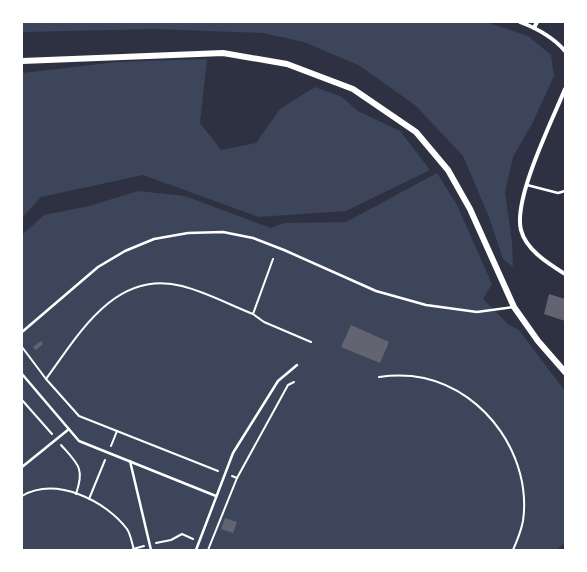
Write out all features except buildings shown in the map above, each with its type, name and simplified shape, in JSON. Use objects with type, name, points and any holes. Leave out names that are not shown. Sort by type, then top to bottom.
[{"type":"street","points":[[520,22],[534,28],[552,39],[565,51]]},
{"type":"street","points":[[534,28],[537,22]]},
{"type":"street","points":[[22,62],[223,52],[287,64],[353,89],[416,132],[448,170],[470,209],[514,307],[538,342],[565,372]]},
{"type":"street","points":[[565,89],[526,185],[519,213],[521,231],[528,244],[550,265],[565,274]]},
{"type":"lane","points":[[526,185],[558,193],[565,191]]},
{"type":"lane","points":[[22,332],[98,267],[125,251],[154,239],[188,233],[223,232],[253,238],[376,290],[426,305],[477,312],[514,307]]},
{"type":"lane","points":[[196,550],[233,452],[278,381],[297,365]]},
{"type":"lane","points":[[22,374],[79,441],[216,496]]},
{"type":"lane","points":[[22,467],[69,429]]},
{"type":"lane","points":[[130,461],[151,550]]},
{"type":"path","points":[[253,314],[273,258]]},
{"type":"path","points":[[46,379],[94,315],[110,301],[131,289],[155,283],[181,286],[253,314],[264,322],[311,342]]},
{"type":"path","points":[[22,347],[46,379],[79,416],[237,478]]},
{"type":"path","points":[[379,377],[401,375],[425,378],[449,387],[469,398],[502,432],[517,461],[523,491],[522,521],[513,550]]},
{"type":"path","points":[[208,550],[237,478],[288,385],[294,382]]},
{"type":"path","points":[[90,499],[117,431]]},
{"type":"path","points":[[22,496],[29,492],[55,489],[90,499],[109,510],[128,530],[134,549],[171,540],[182,534],[210,546]]},
{"type":"shaded area","points":[[22,22],[486,22],[528,36],[551,55],[554,76],[533,122],[513,157],[505,192],[512,242],[513,267],[503,259],[489,217],[463,156],[416,106],[360,66],[304,42],[263,33],[155,29],[22,32]]},
{"type":"shaded area","points":[[207,59],[200,123],[221,150],[256,143],[280,109],[315,87],[342,97],[358,111],[400,131],[430,170],[346,211],[259,217],[143,175],[41,197],[22,218],[22,73],[117,62]]},
{"type":"shaded area","points":[[437,173],[457,205],[492,284],[483,299],[508,324],[519,330],[565,391],[565,542],[557,550],[22,550],[22,235],[44,215],[89,206],[138,191],[185,196],[271,228],[284,223],[346,222]]}]
